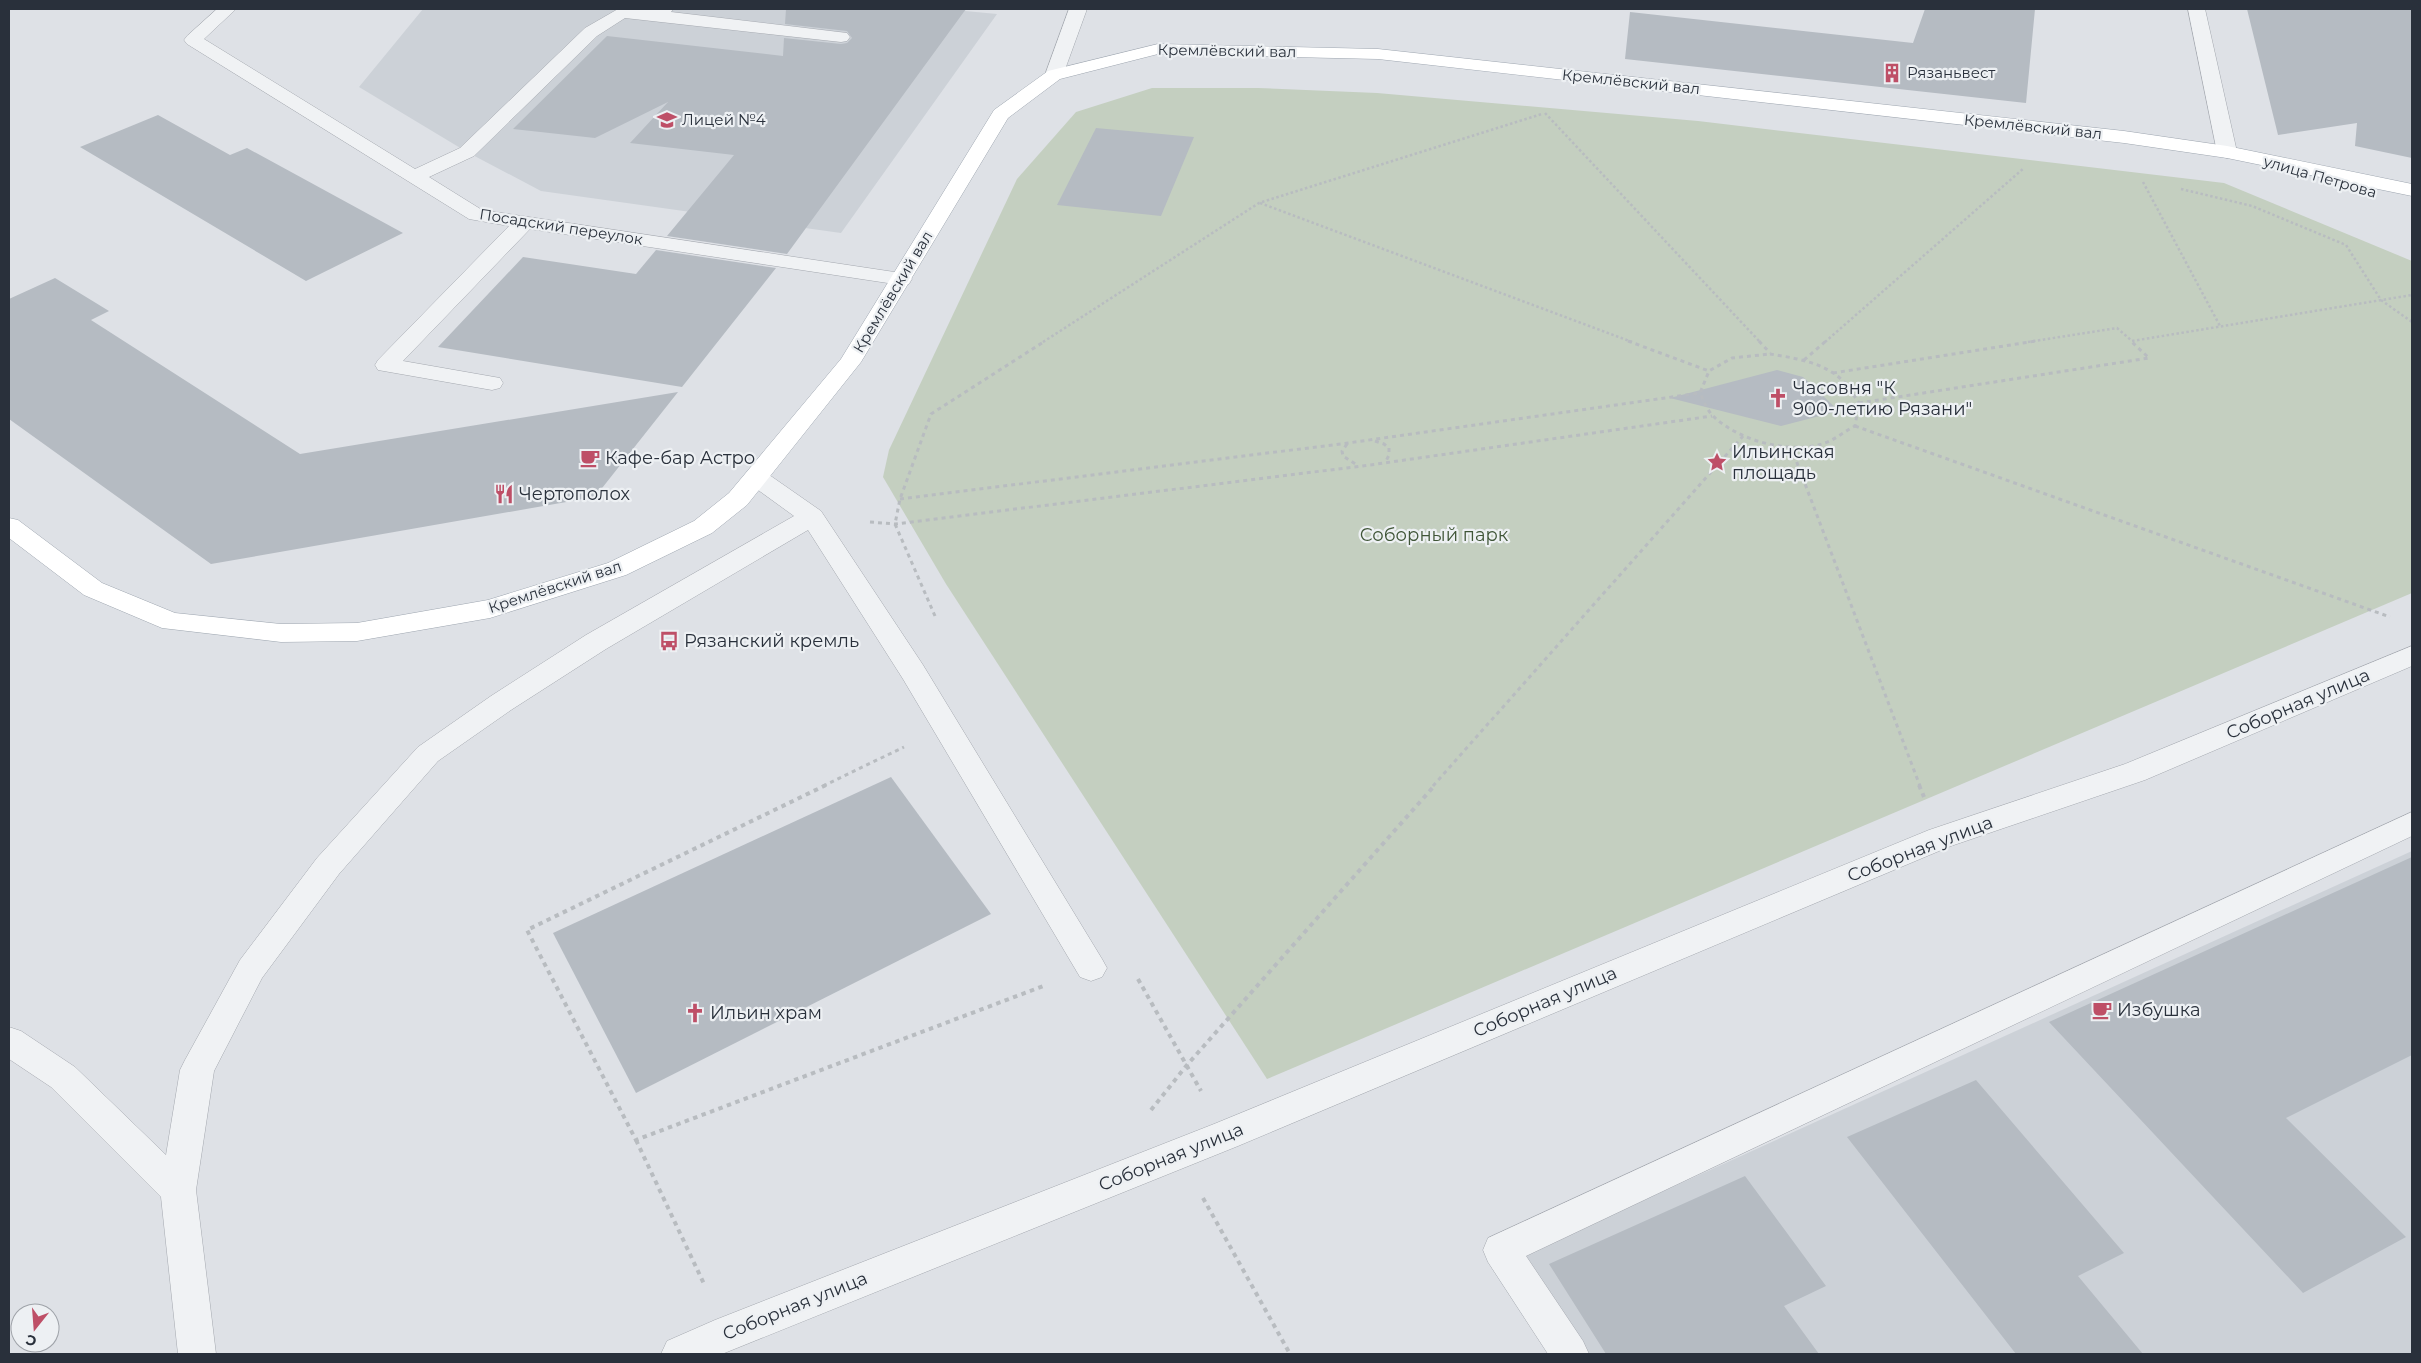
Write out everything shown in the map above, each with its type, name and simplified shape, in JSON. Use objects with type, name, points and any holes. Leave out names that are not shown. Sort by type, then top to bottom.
[{"type":"main road","name":"Кремлёвский вал","points":[[9,526],[93,589],[171,622],[282,633],[357,632],[490,609],[617,569],[703,527],[738,499],[850,362],[1002,114],[1054,75],[1158,49],[1378,54],[2124,137],[2227,152],[2412,190]]},
{"type":"main road","name":"улица Петрова","points":[[2227,152],[2412,203]]},
{"type":"street","name":"Посадский переулок","points":[[227,9],[193,40],[476,215],[901,279]]},
{"type":"street","points":[[1054,75],[1078,9]]},
{"type":"street","points":[[2196,9],[2227,152]]},
{"type":"street","points":[[414,176],[467,152],[591,32],[622,13],[662,13],[841,37]]},
{"type":"street","points":[[492,383],[386,365],[525,222]]},
{"type":"street","points":[[756,477],[812,517],[913,672],[1091,968]]},
{"type":"street","points":[[197,1354],[178,1190],[197,1070],[251,969],[328,866],[428,754],[501,703],[596,642],[812,517]]},
{"type":"street","name":"Соборная улица","points":[[680,1354],[728,1332],[1226,1135],[1940,838],[2135,772],[2412,655]]},
{"type":"street","points":[[1570,1354],[1501,1250],[2412,823]]},
{"type":"street","points":[[9,1041],[63,1077],[178,1190]]},
{"type":"path","points":[[935,618],[895,524],[900,500],[931,414],[1258,202],[1545,113],[1555,114]]},
{"type":"path","points":[[1545,113],[1770,354]]},
{"type":"path","points":[[1804,360],[2026,166],[2017,165]]},
{"type":"path","points":[[2150,182],[2141,179],[2220,327]]},
{"type":"path","points":[[2178,188],[2252,206],[2346,245],[2381,300],[2412,322]]},
{"type":"path","points":[[1258,202],[1709,371]]},
{"type":"path","points":[[2132,341],[2412,295]]},
{"type":"path","points":[[1833,373],[2117,328],[2150,358],[1859,403]]},
{"type":"path","points":[[1855,426],[1859,403],[1844,381],[1833,373],[1804,360],[1770,354],[1732,358],[1709,371],[1700,392],[1712,416],[1743,436],[1767,444],[1791,447],[1824,444],[1855,426],[2394,618]]},
{"type":"path","points":[[900,500],[1372,440],[1700,392]]},
{"type":"path","points":[[895,524],[1385,463],[1712,416]]},
{"type":"path","points":[[1149,1112],[1187,1065],[1743,436]]},
{"type":"path","points":[[1372,440],[1381,442],[1390,448],[1391,454],[1385,463]]},
{"type":"path","points":[[1348,443],[1342,451],[1343,456],[1358,466]]},
{"type":"path","points":[[1791,447],[1940,838]]},
{"type":"path","points":[[728,1332],[636,1140],[527,930],[946,727]]},
{"type":"path","points":[[636,1140],[1091,968]]},
{"type":"path","points":[[1138,978],[1226,1135]]},
{"type":"path","points":[[1178,1154],[1290,1354]]},
{"type":"shaded area","name":"Лицей №4","points":[[423,9],[783,9],[858,17],[865,9],[966,9],[965,11],[997,14],[841,233],[541,191],[467,152],[359,87]]},
{"type":"shaded area","points":[[2412,851],[2412,1354],[1587,1354],[1525,1254]]},
{"type":"green space","name":"Соборный парк","points":[[1152,88],[1258,88],[1377,93],[1698,121],[2224,183],[2412,261],[2412,593],[1267,1079],[946,584],[883,477],[889,450],[1017,179],[1076,112]]},
{"type":"building","points":[[786,9],[966,9],[787,254],[667,236],[734,155],[630,143],[668,102],[595,138],[513,129],[607,36],[783,56],[784,38],[841,44],[847,43],[852,38],[847,31],[785,24]]},
{"type":"building","name":"Рязаньвест","points":[[1925,9],[2035,9],[2026,103],[1625,59],[1630,12],[1913,43]]},
{"type":"building","points":[[2247,9],[2412,9],[2412,158],[2355,146],[2357,123],[2278,135]]},
{"type":"building","points":[[158,115],[230,155],[247,148],[403,233],[306,281],[80,147]]},
{"type":"building","points":[[1096,128],[1194,137],[1161,216],[1057,205]]},
{"type":"building","points":[[656,250],[776,268],[682,387],[438,347],[523,257],[636,274]]},
{"type":"building","points":[[55,278],[109,311],[91,320],[300,454],[678,392],[595,497],[211,564],[9,419],[9,299]]},
{"type":"building","name":"Часовня \"К 900-летию Рязани\"","points":[[1777,370],[1803,377],[1839,411],[1781,426],[1670,398]]},
{"type":"building","name":"Ильин храм","points":[[891,777],[991,914],[636,1093],[553,933]]},
{"type":"building","points":[[2412,857],[2412,1055],[2286,1118],[2406,1237],[2303,1293],[2049,1022]]},
{"type":"building","points":[[1976,1080],[2124,1253],[2078,1276],[2143,1354],[2016,1354],[1847,1137]]},
{"type":"building","points":[[1745,1176],[1826,1286],[1784,1306],[1819,1354],[1606,1354],[1549,1264]]},
{"type":"place","name":"Рязаньвест","points":[[1892,73]]},
{"type":"place","name":"Лицей №4","points":[[667,120]]},
{"type":"place","name":"Часовня \"К 900-летию Рязани\"","points":[[1778,398]]},
{"type":"place","name":"Кафе-бар Астро","points":[[590,458]]},
{"type":"place","name":"Ильинская площадь","points":[[1717,462]]},
{"type":"place","name":"Чертополох","points":[[504,494]]},
{"type":"place","name":"Рязанский кремль","points":[[669,641]]},
{"type":"place","name":"Избушка","points":[[2102,1010]]},
{"type":"place","name":"Ильин храм","points":[[695,1013]]}]
